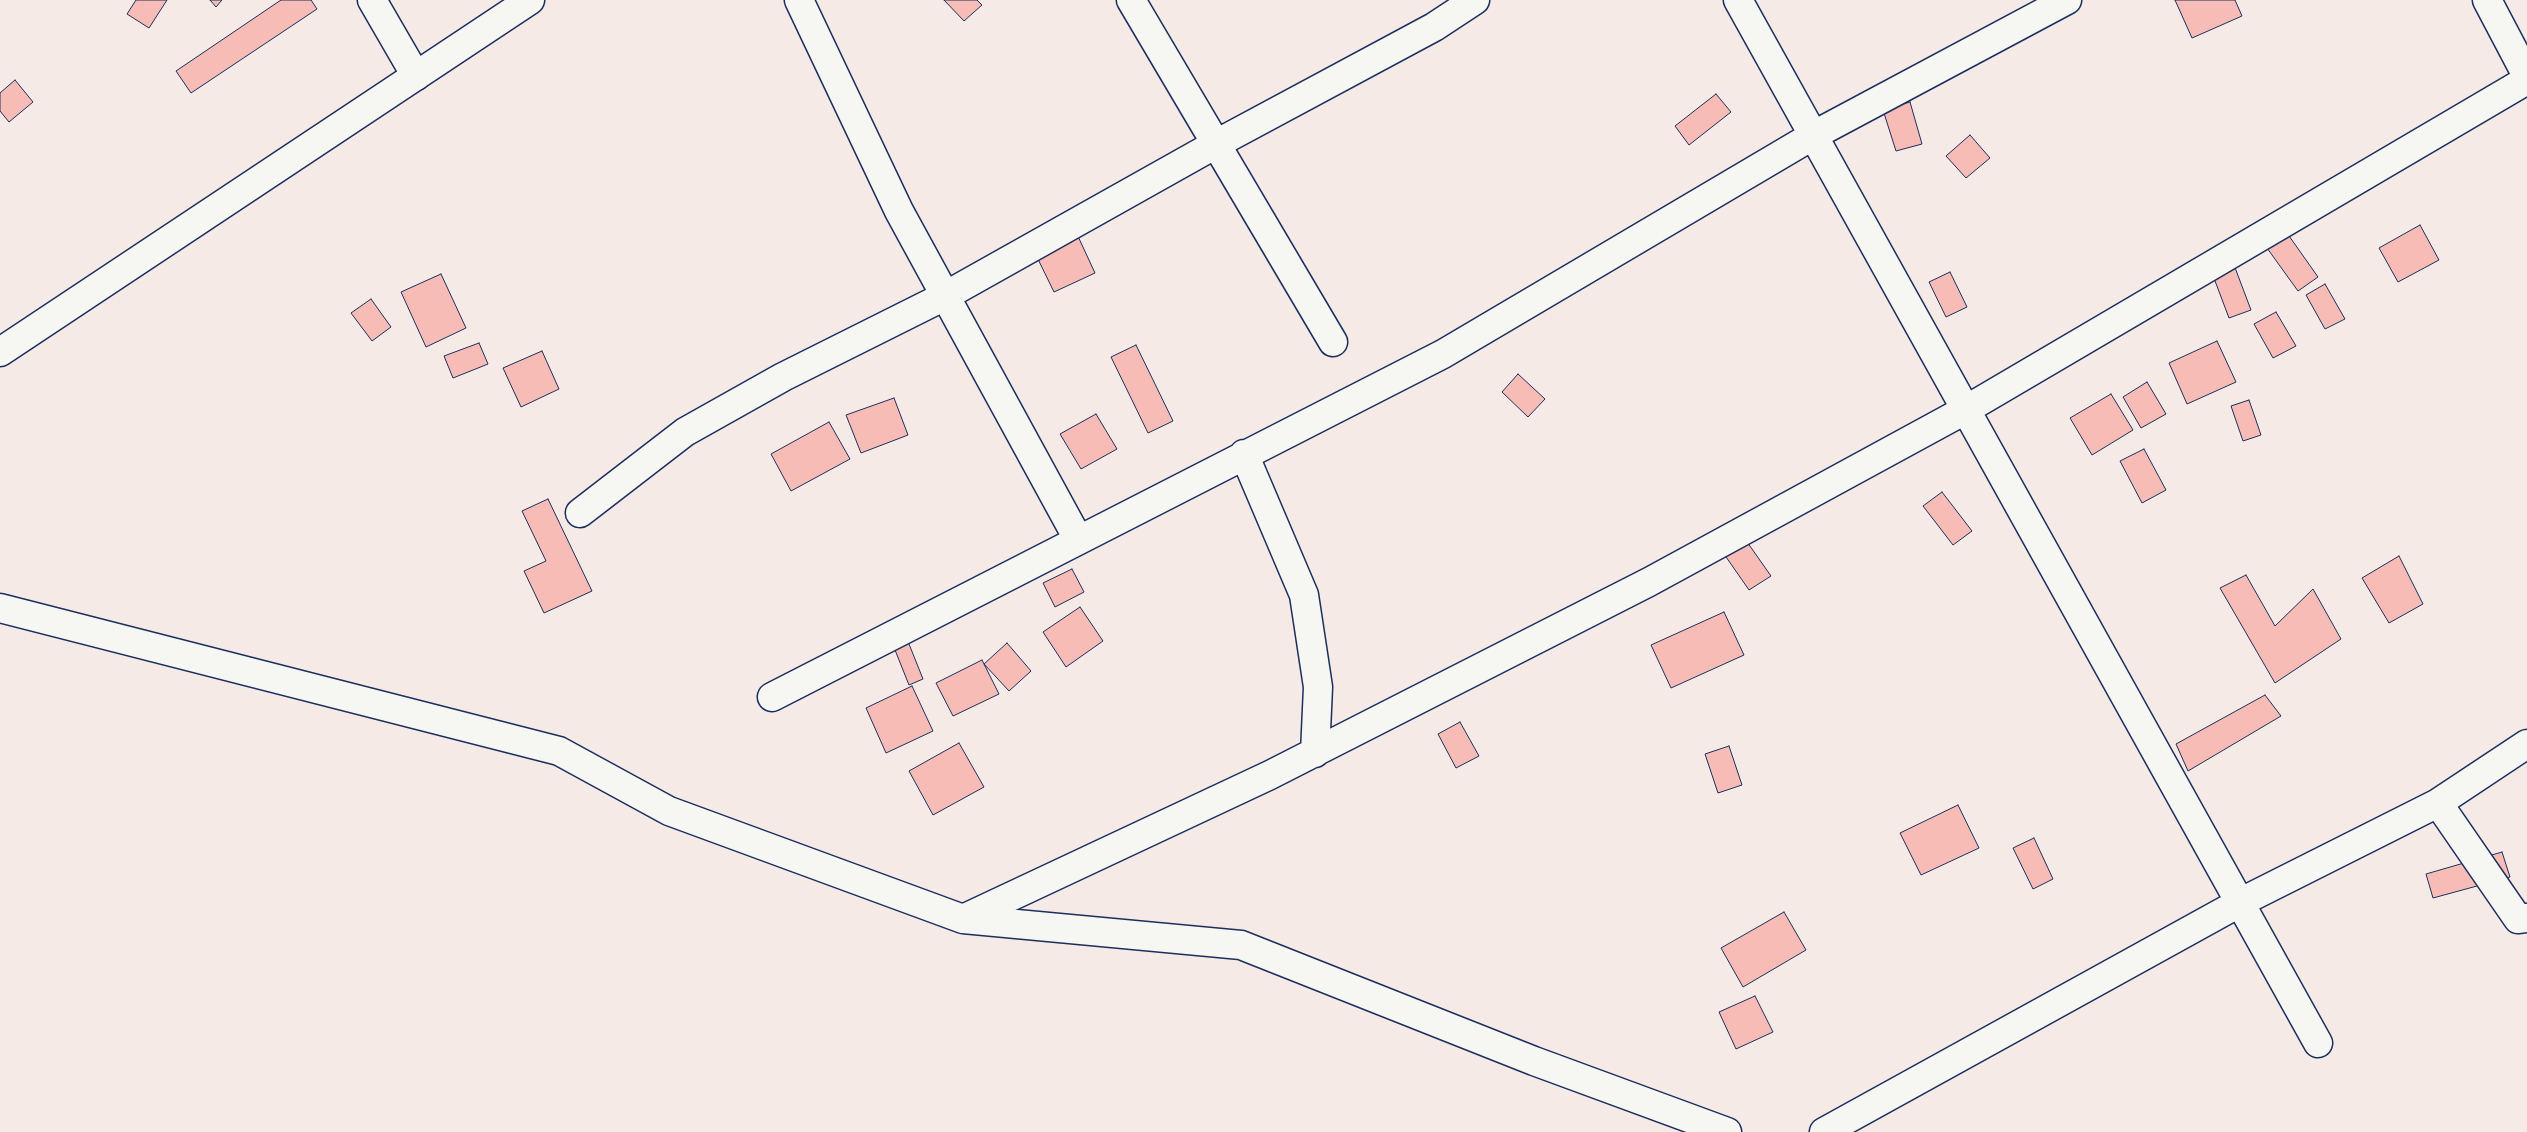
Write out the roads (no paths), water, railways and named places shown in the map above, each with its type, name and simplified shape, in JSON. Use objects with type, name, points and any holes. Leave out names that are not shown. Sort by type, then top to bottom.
[{"type":"street","points":[[372,0],[416,76]]},
{"type":"street","points":[[0,352],[530,0]]},
{"type":"street","points":[[799,0],[899,211],[1078,539]]},
{"type":"street","points":[[1131,0],[1333,342]]},
{"type":"street","points":[[580,513],[685,432],[783,377],[946,296],[1216,144],[1434,27],[1475,0]]},
{"type":"street","points":[[1738,0],[1967,408],[2318,1042]]},
{"type":"street","points":[[772,697],[1244,454],[1443,354],[1814,135],[2067,0]]},
{"type":"street","points":[[2487,0],[2527,76]]},
{"type":"street","points":[[963,919],[1315,753],[1649,582],[1967,408],[2527,80]]},
{"type":"street","points":[[1244,454],[1304,596],[1318,687],[1315,753]]},
{"type":"street","points":[[0,608],[559,751],[669,811],[963,919],[1240,945],[1534,1061],[1727,1132]]},
{"type":"street","points":[[1824,1132],[2241,902],[2438,803],[2527,744]]},
{"type":"street","points":[[2438,803],[2524,926]]}]
